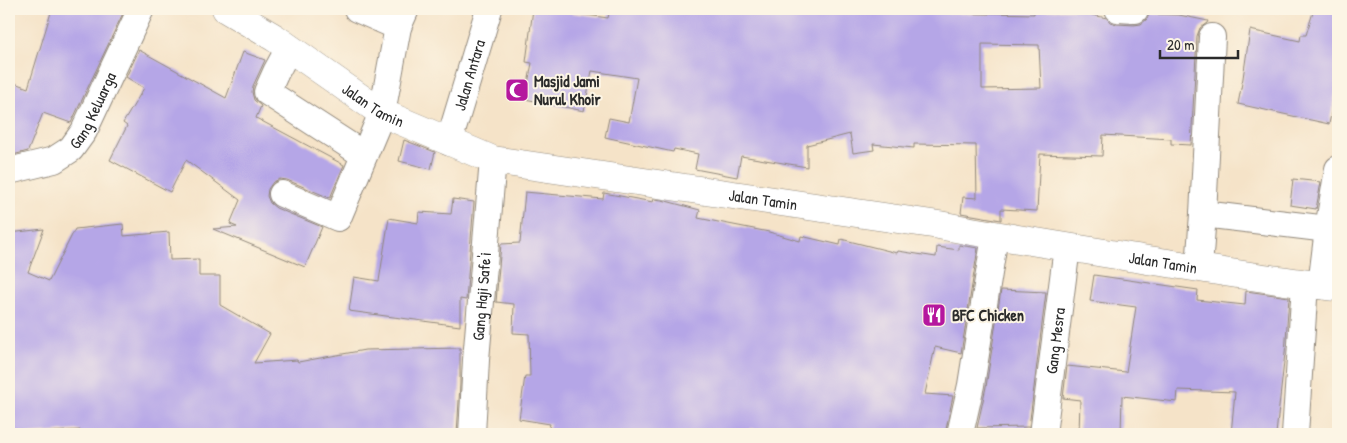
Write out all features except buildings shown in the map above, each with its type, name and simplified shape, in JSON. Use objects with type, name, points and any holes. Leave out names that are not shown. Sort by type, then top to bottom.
[{"type":"main road","name":"Jalan Tamin","points":[[226,9],[275,38],[382,113],[493,160],[929,224],[995,236],[1322,286]]},
{"type":"street","name":"Gang Keluarga","points":[[9,171],[54,160],[71,149],[84,131],[141,9]]},
{"type":"street","points":[[282,194],[338,218],[382,113],[402,18],[357,9]]},
{"type":"street","name":"Jalan Antara","points":[[449,142],[489,9]]},
{"type":"street","points":[[1199,268],[1212,37]]},
{"type":"street","points":[[289,48],[267,92],[364,155]]},
{"type":"street","name":"Gang Haji Safe'i","points":[[472,434],[476,360],[493,160]]},
{"type":"street","points":[[1295,434],[1322,286],[1328,229],[1338,169]]},
{"type":"street","points":[[1203,214],[1328,229]]},
{"type":"street","points":[[960,434],[971,385],[995,236]]},
{"type":"street","name":"Gang Mesra","points":[[1043,434],[1067,247]]},
{"type":"place","name":"Masjid Jami Nurul Khoir","points":[[517,90]]},
{"type":"place","name":"BFC Chicken","points":[[934,315]]}]
